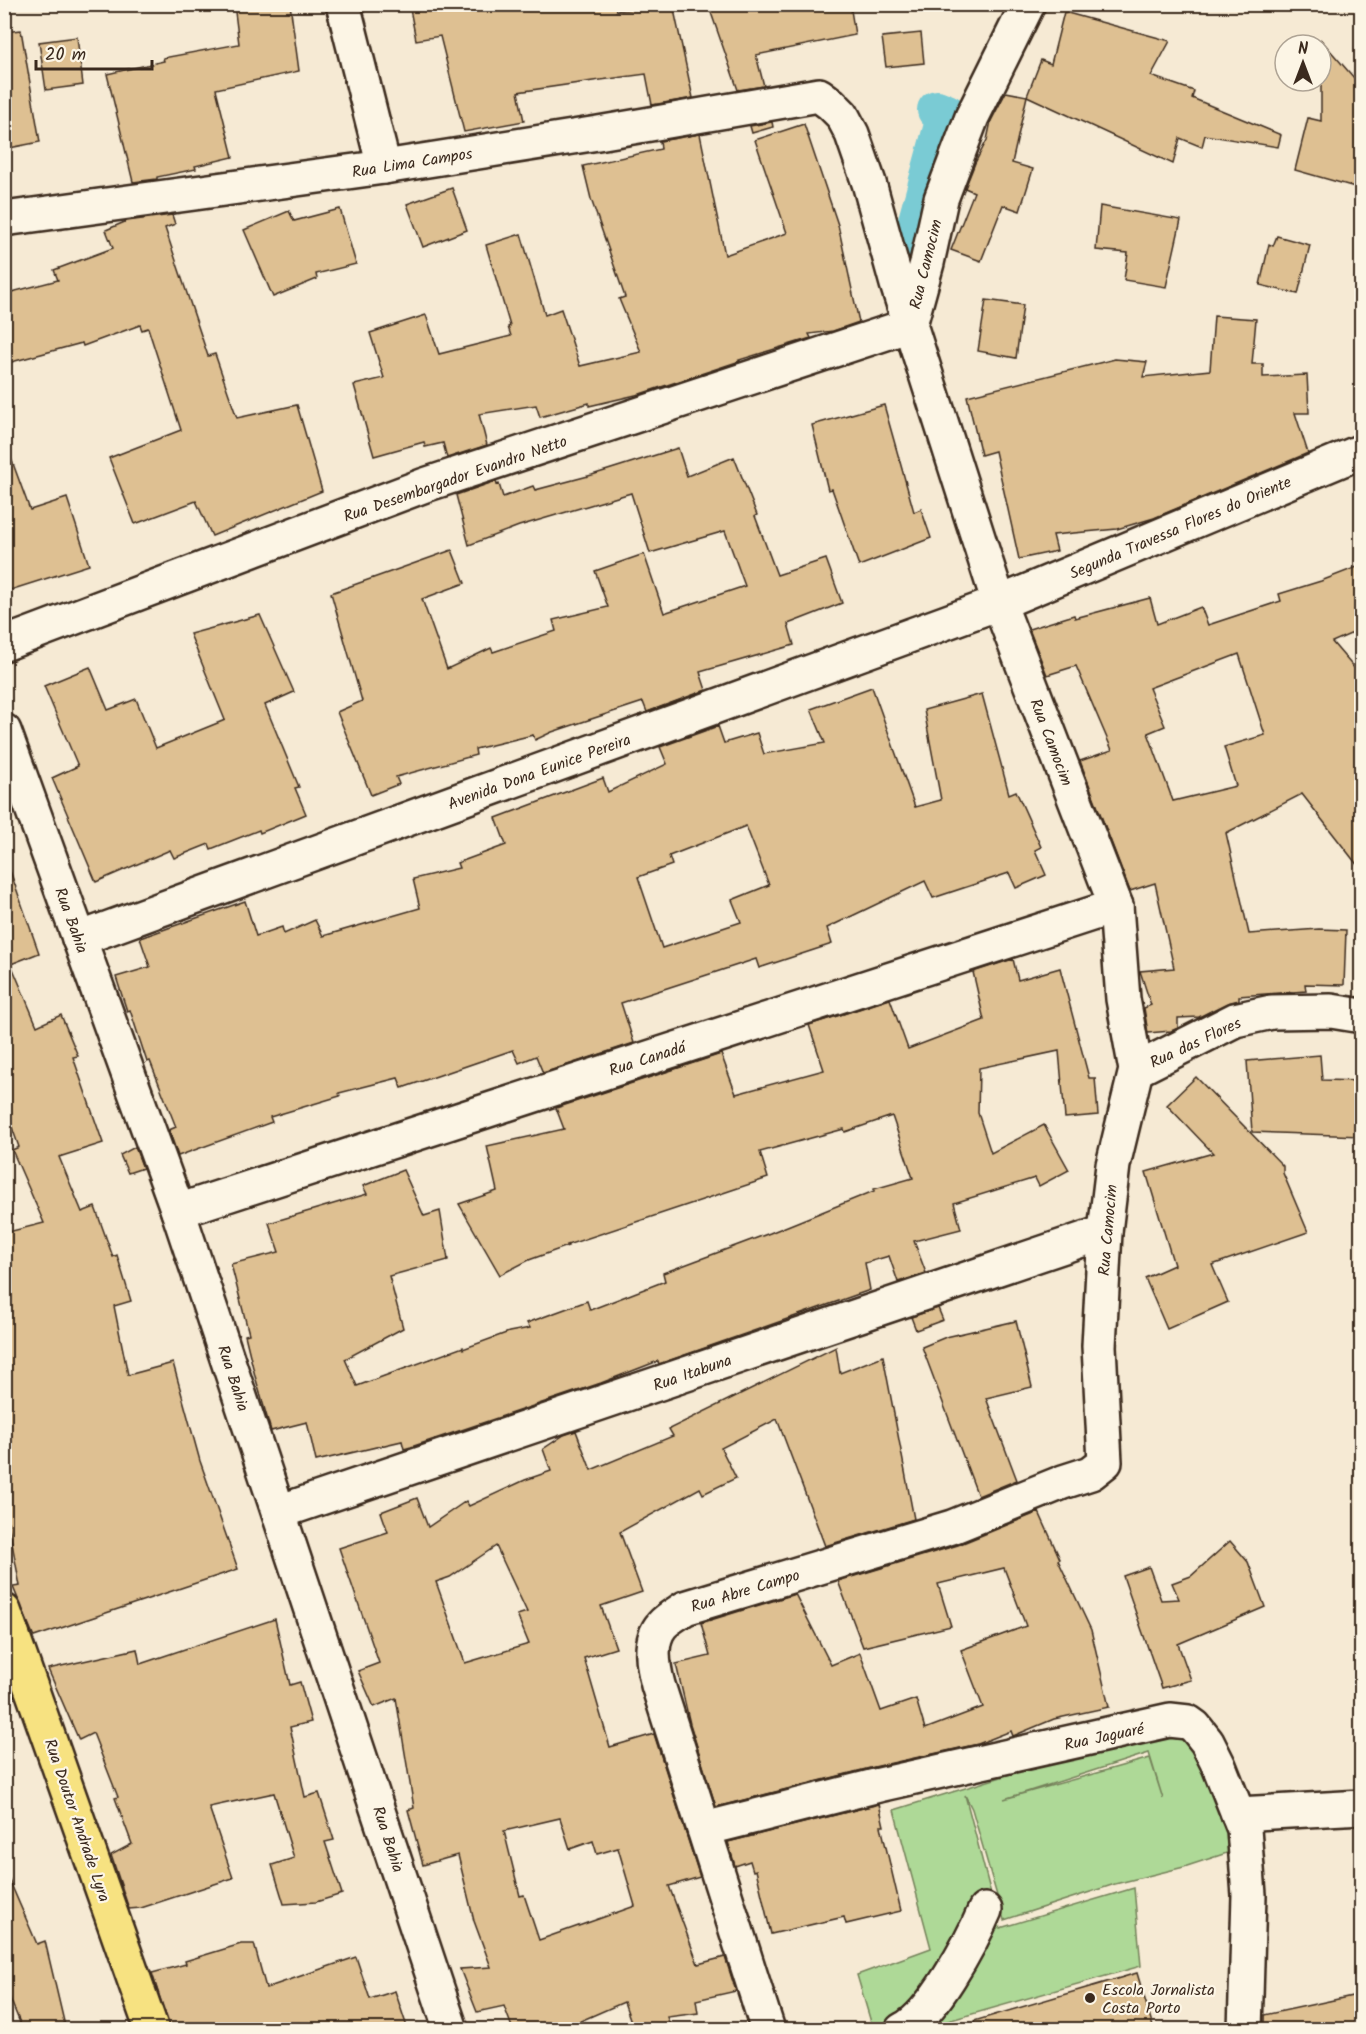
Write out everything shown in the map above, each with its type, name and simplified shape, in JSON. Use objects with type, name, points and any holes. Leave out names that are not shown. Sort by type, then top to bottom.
[{"type":"main road","name":"Rua Doutor Andrade Lyra","points":[[4,1611],[152,2030]]},
{"type":"street","points":[[343,4],[384,167]]},
{"type":"street","name":"Rua Camocim","points":[[1028,4],[972,117],[941,199],[910,325],[999,603],[1116,906],[1123,999],[1136,1070],[1113,1165],[1105,1232],[1099,1346],[1105,1462],[1091,1473],[1063,1482]]},
{"type":"street","name":"Rua Lima Campos","points":[[4,219],[384,167],[819,95],[842,115],[852,134],[869,183],[910,325]]},
{"type":"street","name":"Rua Desembargador Evandro Netto","points":[[4,644],[425,486],[910,325]]},
{"type":"street","name":"Segunda Travessa Flores do Oriente","points":[[999,603],[1362,451]]},
{"type":"street","name":"Avenida Dona Eunice Pereira","points":[[79,939],[999,603]]},
{"type":"street","name":"Rua Bahia","points":[[4,731],[178,1211],[451,2030]]},
{"type":"street","name":"Rua Canadá","points":[[178,1211],[1116,906]]},
{"type":"street","name":"Rua das Flores","points":[[1136,1070],[1235,1020],[1272,1012],[1331,1011],[1362,1016]]},
{"type":"street","name":"Rua Itabuna","points":[[279,1512],[1105,1232]]},
{"type":"street","name":"Rua Abre Campo","points":[[768,2030],[654,1669],[654,1640],[662,1625],[685,1608],[952,1527],[1063,1482]]},
{"type":"street","name":"Rua Jaguaré","points":[[704,1829],[879,1785],[1170,1720],[1188,1722],[1207,1742],[1244,1829],[1249,1895],[1245,2030]]},
{"type":"street","points":[[1238,1814],[1362,1807]]},
{"type":"street","points":[[902,2030],[919,2016],[932,2000],[976,1932],[985,1910]]},
{"type":"green space","points":[[1196,1722],[1239,1849],[1184,1867],[1115,1884],[1004,1920],[972,1809],[965,1795],[1000,1928],[1134,1888],[1141,1966],[916,2030],[873,2029],[857,1975],[931,1948],[894,1810],[1144,1733]],"holes":[[[1149,1753],[1163,1799],[1150,1758],[1004,1799]]]},
{"type":"building","points":[[234,4],[290,4],[299,71],[216,89],[233,157],[195,166],[196,169],[157,177],[157,179],[133,182],[107,74],[164,61],[163,58],[239,44]]},
{"type":"building","points":[[409,4],[561,4],[562,9],[593,4],[615,4],[616,11],[673,5],[693,98],[652,105],[646,74],[518,92],[524,121],[464,132],[440,36],[416,40]]},
{"type":"building","points":[[708,4],[850,4],[855,35],[756,55],[764,86],[738,90]]},
{"type":"building","points":[[1064,12],[1170,41],[1151,76],[1194,91],[1192,98],[1281,135],[1278,147],[1205,135],[1202,147],[1180,138],[1173,164],[1027,96],[1041,60],[1051,64]]},
{"type":"building","points":[[21,30],[40,142],[4,149],[4,32]]},
{"type":"building","points":[[921,33],[924,63],[886,67],[882,37]]},
{"type":"building","points":[[77,37],[83,85],[46,90],[39,42]]},
{"type":"building","points":[[1333,54],[1362,87],[1362,189],[1295,170],[1308,118],[1321,121],[1321,93],[1333,93]]},
{"type":"building","points":[[1006,92],[1027,96],[1012,163],[1033,169],[1020,211],[1003,205],[981,261],[951,250],[974,192],[965,188],[987,140],[991,121]]},
{"type":"building","points":[[772,122],[773,127],[752,133],[750,126]]},
{"type":"building","points":[[804,124],[838,225],[859,322],[833,331],[809,334],[811,338],[640,394],[589,406],[589,403],[540,417],[536,405],[479,414],[487,445],[447,458],[443,443],[425,447],[424,442],[374,456],[354,385],[384,378],[370,333],[426,315],[439,354],[511,336],[486,245],[521,234],[545,315],[561,309],[580,366],[641,352],[619,299],[625,297],[591,199],[583,166],[661,149],[660,141],[700,134],[725,255],[787,233],[755,140]]},
{"type":"building","points":[[452,188],[467,230],[423,247],[407,204]]},
{"type":"building","points":[[1100,206],[1181,220],[1166,287],[1124,280],[1128,253],[1096,250]]},
{"type":"building","points":[[340,209],[356,264],[316,274],[317,279],[273,297],[244,230],[289,211],[294,221]]},
{"type":"building","points":[[172,215],[175,224],[165,228],[208,356],[215,354],[237,418],[297,405],[322,491],[212,536],[196,501],[135,524],[109,458],[181,430],[148,328],[142,330],[140,325],[83,346],[82,343],[4,364],[4,294],[58,280],[54,270],[113,248],[106,230],[127,221]]},
{"type":"building","points":[[1277,236],[1310,245],[1298,294],[1260,285],[1269,244],[1273,246]]},
{"type":"building","points":[[986,300],[1023,305],[1016,358],[978,351]]},
{"type":"building","points":[[1214,316],[1256,319],[1252,364],[1263,364],[1263,377],[1307,375],[1309,413],[1295,413],[1308,453],[1154,518],[1117,529],[1053,535],[1057,551],[1019,559],[995,451],[981,455],[967,396],[1115,359],[1147,362],[1143,377],[1210,370]]},
{"type":"building","points":[[884,405],[914,512],[921,509],[931,538],[859,566],[832,489],[828,490],[812,425]]},
{"type":"building","points":[[678,448],[687,476],[734,457],[777,575],[826,559],[842,603],[788,624],[794,645],[700,672],[706,690],[647,712],[643,702],[552,732],[535,740],[533,735],[475,749],[476,755],[396,777],[399,784],[371,795],[337,712],[362,701],[331,593],[452,550],[465,583],[422,599],[447,669],[491,648],[493,652],[556,631],[553,620],[608,607],[595,571],[644,554],[664,613],[745,586],[725,531],[650,553],[631,493],[519,526],[469,545],[456,495],[496,481],[503,497],[533,486],[535,490],[592,475]]},
{"type":"building","points":[[4,450],[8,450],[30,510],[67,498],[89,565],[4,592]]},
{"type":"building","points":[[1362,565],[1362,629],[1332,642],[1362,677],[1362,871],[1302,794],[1226,833],[1249,934],[1319,929],[1346,930],[1344,985],[1305,984],[1306,991],[1239,996],[1239,1000],[1227,1003],[1199,1017],[1178,1018],[1178,1028],[1171,1031],[1148,1033],[1144,1008],[1151,1005],[1140,971],[1174,968],[1155,883],[1130,891],[1080,761],[1112,750],[1076,666],[1047,675],[1029,629],[1074,615],[1075,618],[1150,598],[1157,624],[1201,607],[1208,625],[1281,601],[1279,594]],"holes":[[[1239,654],[1265,735],[1224,747],[1236,786],[1173,801],[1148,733],[1165,726],[1149,688]]]},
{"type":"building","points":[[260,615],[294,692],[265,705],[299,787],[295,788],[306,814],[260,833],[259,830],[211,849],[209,844],[174,858],[170,850],[96,882],[52,778],[78,766],[44,686],[90,667],[108,710],[136,699],[156,748],[225,720],[190,634]]},
{"type":"building","points":[[872,687],[915,807],[941,800],[924,710],[982,694],[1009,794],[1016,791],[1041,847],[1035,850],[1046,875],[1016,888],[1009,873],[933,898],[925,881],[827,928],[832,944],[759,968],[756,959],[621,1003],[634,1043],[543,1073],[536,1056],[519,1063],[513,1050],[402,1088],[398,1078],[339,1093],[340,1096],[270,1117],[272,1122],[178,1156],[169,1130],[176,1127],[150,1061],[147,1062],[130,1010],[127,1011],[116,977],[150,967],[140,938],[245,901],[256,936],[282,927],[284,934],[315,920],[323,936],[420,908],[413,879],[459,868],[457,863],[506,845],[496,818],[603,778],[608,792],[667,764],[660,747],[718,726],[724,743],[757,733],[764,754],[825,743],[811,709]],"holes":[[[746,826],[769,885],[732,900],[741,922],[662,948],[638,877],[672,865],[669,856]]]},
{"type":"building","points":[[4,868],[9,868],[39,953],[11,964],[37,1026],[61,1015],[78,1056],[73,1057],[103,1143],[59,1157],[82,1212],[95,1207],[113,1257],[117,1255],[131,1301],[114,1306],[128,1375],[173,1363],[200,1461],[238,1569],[34,1637],[13,1587],[20,1586],[8,1522],[4,1523],[4,1233],[44,1223],[12,1150],[19,1147],[4,1105]]},
{"type":"building","points":[[1013,959],[1018,980],[1060,968],[1089,1078],[1095,1078],[1098,1115],[1065,1118],[1059,1051],[979,1068],[978,1113],[991,1153],[1044,1125],[1069,1170],[1039,1186],[1035,1178],[954,1203],[961,1229],[914,1241],[926,1273],[898,1282],[889,1256],[865,1263],[870,1290],[659,1364],[658,1361],[601,1383],[404,1449],[402,1441],[316,1461],[307,1422],[271,1431],[245,1335],[249,1334],[231,1264],[279,1252],[269,1223],[367,1194],[363,1186],[403,1170],[424,1216],[440,1211],[448,1260],[389,1276],[403,1328],[345,1359],[357,1386],[463,1347],[463,1349],[509,1332],[530,1328],[527,1323],[587,1301],[590,1310],[665,1281],[663,1273],[770,1233],[874,1191],[874,1189],[913,1178],[892,1116],[845,1132],[844,1129],[760,1152],[768,1178],[567,1245],[529,1260],[500,1275],[459,1204],[497,1191],[487,1146],[564,1129],[556,1108],[721,1054],[736,1094],[824,1070],[809,1025],[890,999],[908,1049],[984,1020],[973,972]]},
{"type":"building","points":[[1320,1055],[1322,1080],[1362,1081],[1362,1136],[1252,1132],[1247,1061]]},
{"type":"building","points":[[1196,1077],[1283,1166],[1283,1173],[1308,1232],[1212,1265],[1228,1302],[1167,1329],[1145,1278],[1174,1265],[1146,1172],[1213,1153],[1167,1105]]},
{"type":"building","points":[[135,1147],[143,1168],[128,1173],[120,1155]]},
{"type":"building","points":[[938,1308],[943,1320],[916,1330],[911,1317]]},
{"type":"building","points":[[1016,1321],[1032,1387],[986,1398],[1017,1480],[978,1496],[922,1347],[946,1337]]},
{"type":"building","points":[[836,1347],[840,1373],[883,1356],[914,1519],[825,1546],[777,1419],[721,1448],[736,1478],[703,1494],[700,1488],[620,1532],[642,1592],[601,1606],[616,1648],[584,1658],[610,1747],[654,1734],[700,1877],[669,1886],[698,1964],[725,1957],[736,1991],[696,2000],[698,2013],[667,2017],[672,2030],[634,2030],[624,2002],[560,2030],[513,2030],[504,2006],[477,2012],[460,1969],[491,1967],[474,1921],[458,1855],[423,1865],[408,1810],[414,1808],[396,1698],[374,1707],[358,1671],[379,1663],[339,1548],[388,1532],[381,1512],[417,1498],[428,1527],[466,1501],[469,1506],[525,1480],[551,1471],[543,1449],[564,1435],[576,1431],[591,1470],[673,1436],[669,1429]],"holes":[[[496,1546],[527,1612],[517,1615],[529,1644],[465,1663],[436,1582],[450,1577]],[[560,1818],[570,1849],[593,1841],[597,1854],[618,1848],[635,1906],[539,1940],[524,1895],[520,1896],[504,1831]]]},
{"type":"building","points":[[1039,1512],[1060,1559],[1058,1560],[1091,1630],[1109,1707],[1054,1719],[1013,1736],[1011,1731],[978,1744],[874,1767],[716,1807],[690,1724],[676,1664],[710,1656],[701,1623],[795,1594],[831,1665],[860,1653],[881,1711],[916,1699],[925,1729],[983,1707],[961,1650],[1026,1626],[1004,1568],[938,1584],[951,1626],[863,1647],[838,1581],[958,1545]]},
{"type":"building","points":[[1230,1541],[1248,1562],[1265,1607],[1178,1644],[1191,1680],[1162,1688],[1123,1576],[1149,1567],[1161,1600],[1179,1599],[1172,1583],[1191,1576]]},
{"type":"building","points":[[275,1619],[290,1685],[300,1682],[311,1722],[290,1727],[305,1797],[319,1793],[334,1840],[325,1842],[342,1894],[316,1902],[284,1904],[272,1865],[294,1858],[274,1793],[209,1807],[233,1878],[141,1908],[129,1909],[111,1855],[132,1844],[115,1798],[118,1797],[93,1733],[79,1740],[48,1669],[137,1649],[140,1664]]},
{"type":"building","points":[[879,1804],[884,1826],[881,1826],[901,1911],[846,1924],[844,1917],[771,1934],[756,1870],[753,1871],[750,1861],[735,1866],[728,1842]]},
{"type":"building","points":[[4,1868],[37,1944],[45,1941],[66,2030],[23,2030],[4,1984]]},
{"type":"building","points":[[241,1944],[254,1944],[266,1988],[356,1957],[370,1999],[395,1991],[408,2030],[170,2030],[152,1973],[186,1964],[185,1961]]},
{"type":"building","name":"Escola Jornalista Costa Porto","points":[[1137,1973],[1154,2030],[975,2030],[974,2021]]},
{"type":"building","points":[[1357,1995],[1362,2030],[1264,2030],[1264,2015]]},
{"type":"waterway","points":[[907,261],[947,114],[937,110]]},
{"type":"place","name":"Escola Jornalista Costa Porto","points":[[1090,1998]]}]
